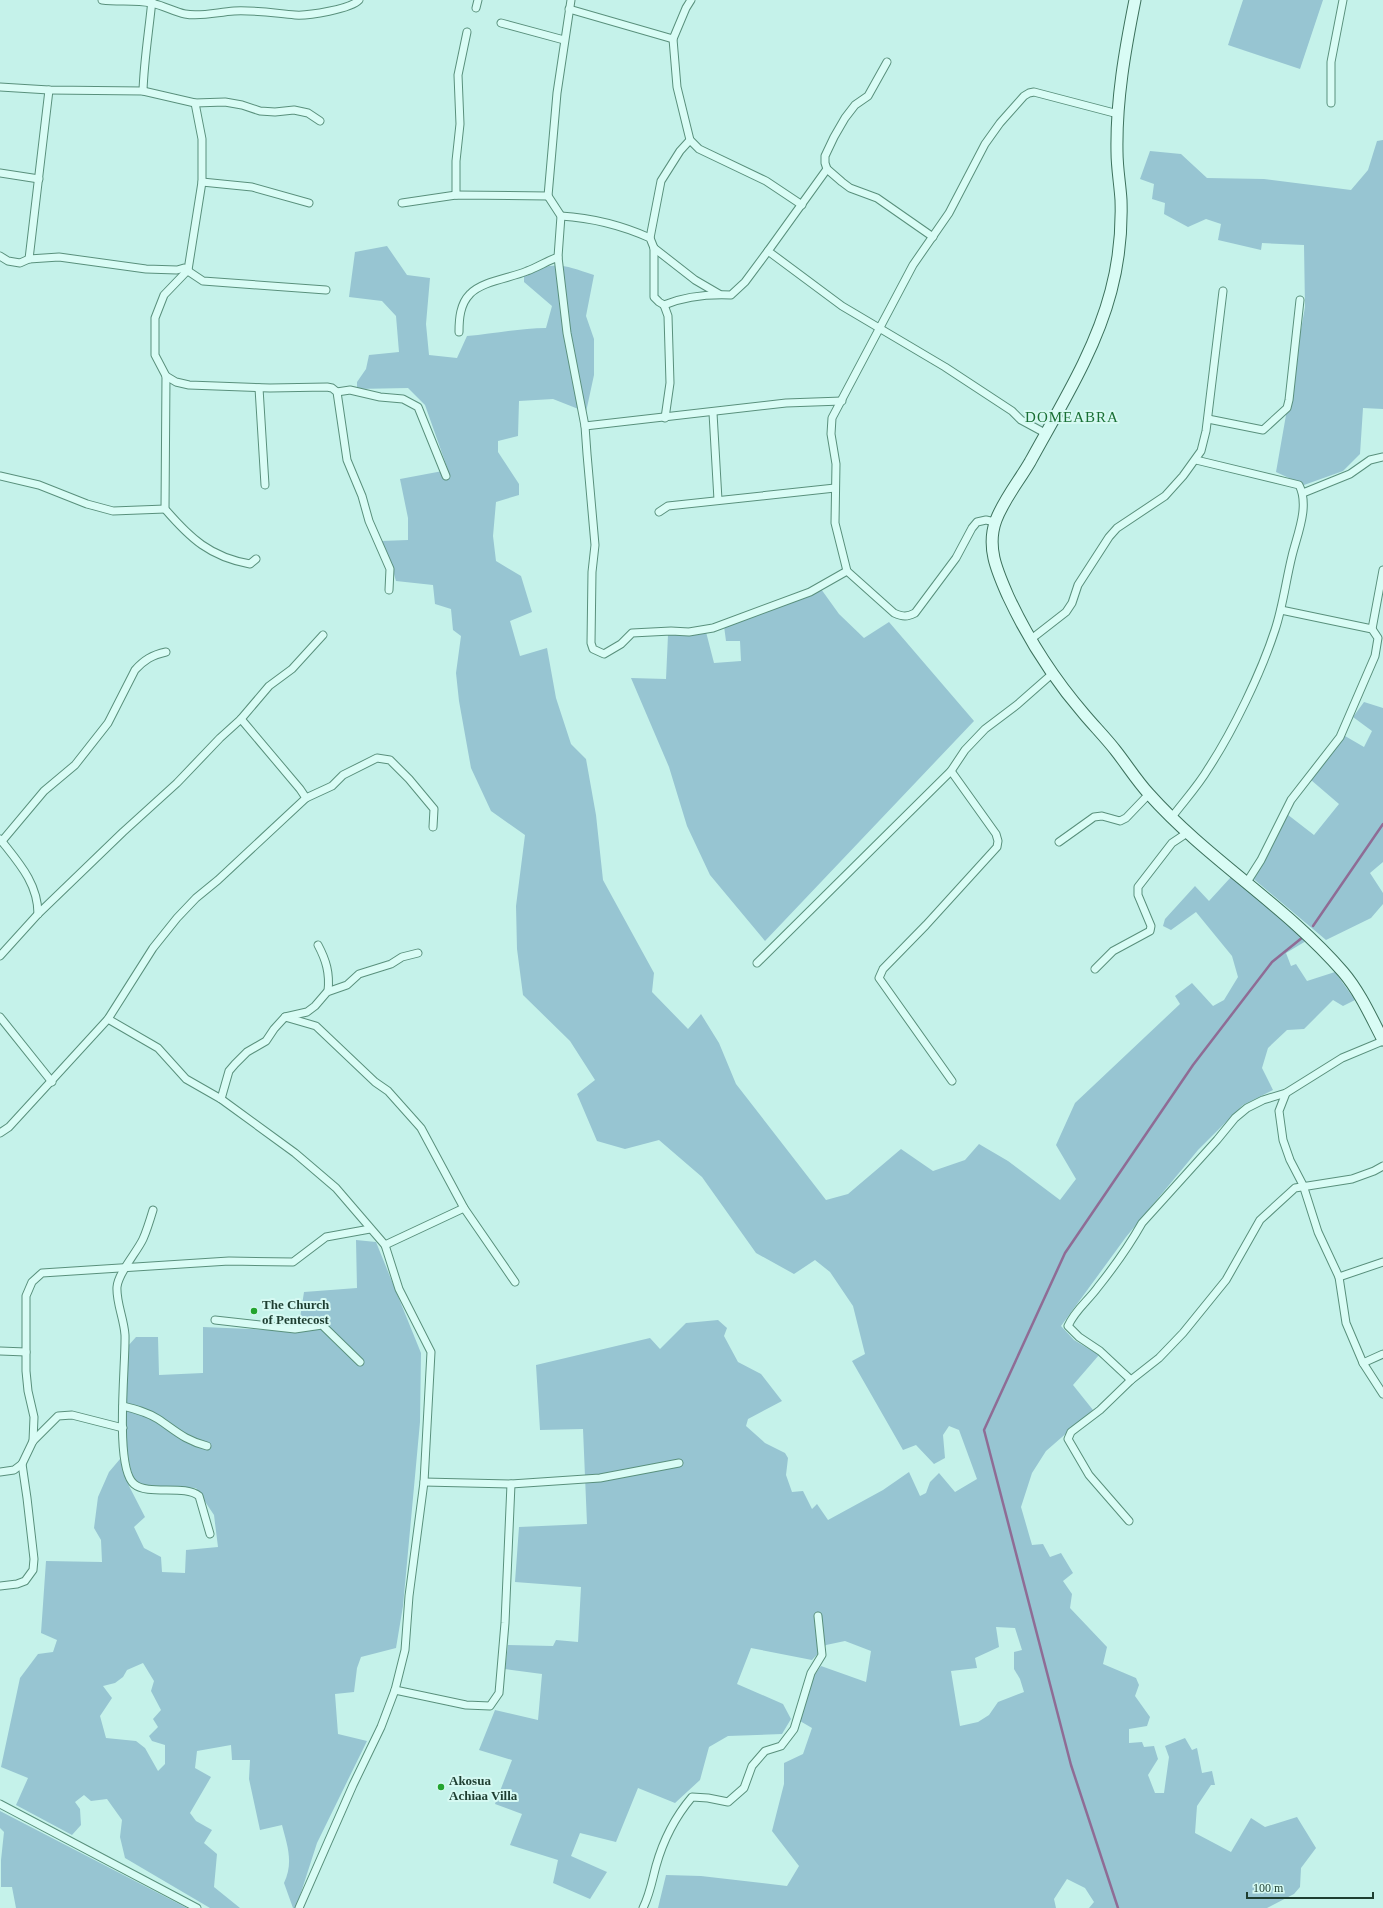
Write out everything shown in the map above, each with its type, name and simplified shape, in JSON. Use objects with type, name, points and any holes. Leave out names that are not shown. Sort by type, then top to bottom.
[{"type":"street","points":[[102,0],[151,1],[186,14],[262,10],[296,15],[352,5],[359,0]]},
{"type":"street","points":[[476,8],[478,0]]},
{"type":"street","points":[[571,0],[556,93],[548,196],[561,216],[558,256],[567,333],[584,426],[595,546],[592,572],[591,643],[593,649],[604,654],[612,650],[632,633],[671,631],[689,632],[713,628],[810,592],[847,571]]},
{"type":"street","points":[[691,0],[673,39],[677,87],[690,140],[699,148],[766,181],[802,205]]},
{"type":"street","points":[[1131,1380],[1100,1350],[1079,1337],[1068,1326],[1073,1314],[1098,1288],[1133,1239],[1142,1223],[1218,1140],[1235,1118],[1252,1105],[1286,1092],[1342,1058],[1383,1041],[1355,988],[1344,973],[1309,936],[1247,882],[1187,833],[1149,794],[1116,751],[1085,716],[1052,674],[1030,640],[1012,604],[994,559],[992,545],[995,522],[1073,384],[1097,335],[1117,270],[1121,228],[1117,152],[1118,114],[1125,53],[1134,0]]},
{"type":"street","points":[[1331,103],[1331,62],[1343,0]]},
{"type":"street","points":[[143,91],[144,56],[148,38],[151,1]]},
{"type":"street","points":[[569,9],[673,39]]},
{"type":"street","points":[[501,23],[564,40]]},
{"type":"street","points":[[456,196],[456,162],[460,124],[458,75],[467,32]]},
{"type":"street","points":[[887,62],[868,96],[851,109],[834,137],[825,156],[825,163],[827,169],[850,188],[877,198],[933,237]]},
{"type":"street","points":[[0,87],[49,90],[143,91],[195,103],[225,102],[242,105],[260,111],[275,112],[294,110],[308,113],[320,121]]},
{"type":"street","points":[[29,258],[49,90]]},
{"type":"street","points":[[995,522],[986,520],[978,522],[972,528],[956,558],[916,612],[908,616],[902,616],[888,608],[847,571],[835,523],[836,464],[831,434],[832,418],[913,265],[949,212],[985,144],[1000,123],[1029,93],[1034,92],[1118,114]]},
{"type":"street","points":[[195,103],[202,139],[202,182],[188,271],[164,295],[155,318],[155,356],[166,376],[165,508],[186,534],[214,552],[233,561],[250,564],[256,558]]},
{"type":"street","points":[[665,418],[670,383],[668,316],[664,305],[654,297],[654,248],[650,238],[661,182],[683,147],[690,140]]},
{"type":"street","points":[[664,305],[698,295],[731,295],[745,282],[780,231],[802,205],[827,169]]},
{"type":"street","points":[[0,173],[39,179]]},
{"type":"street","points":[[202,182],[252,187],[309,203]]},
{"type":"street","points":[[402,202],[456,196],[548,196]]},
{"type":"street","points":[[561,216],[599,220],[618,225],[650,238]]},
{"type":"street","points":[[654,248],[695,280],[720,294]]},
{"type":"street","points":[[768,250],[784,264],[842,306],[980,390],[1012,411],[1020,420],[1045,433]]},
{"type":"street","points":[[0,256],[8,261],[20,263],[29,258],[59,257],[146,269],[177,270],[184,268],[203,281],[326,290]]},
{"type":"street","points":[[459,332],[460,312],[468,295],[473,291],[496,281],[527,271],[558,256]]},
{"type":"street","points":[[1030,640],[1066,612],[1072,603],[1078,585],[1109,537],[1117,528],[1165,496],[1196,460],[1204,442],[1208,419],[1223,291]]},
{"type":"street","points":[[1208,419],[1263,430],[1287,408],[1300,300]]},
{"type":"street","points":[[166,376],[176,382],[189,385],[259,388],[332,388],[337,392],[347,460],[362,496],[369,521],[390,569],[389,590]]},
{"type":"street","points":[[259,388],[265,486]]},
{"type":"street","points":[[337,392],[350,390],[380,397],[403,399],[418,407],[446,476]]},
{"type":"street","points":[[584,426],[713,413],[786,403],[842,401]]},
{"type":"street","points":[[713,413],[718,500]]},
{"type":"street","points":[[1303,493],[1350,474],[1370,460],[1383,457]]},
{"type":"street","points":[[1172,817],[1208,769],[1230,730],[1253,683],[1275,631],[1300,524],[1303,493],[1299,485],[1291,482],[1230,470],[1196,460]]},
{"type":"street","points":[[0,476],[39,485],[87,504],[113,511],[165,508]]},
{"type":"street","points":[[658,512],[668,506],[835,488]]},
{"type":"street","points":[[1247,882],[1261,860],[1291,800],[1340,738],[1347,723],[1375,656],[1378,638],[1372,629],[1383,570]]},
{"type":"street","points":[[1281,610],[1372,629]]},
{"type":"street","points":[[0,956],[38,914],[123,832],[177,783],[220,738],[241,719],[269,686],[292,669],[323,635]]},
{"type":"street","points":[[38,914],[38,902],[34,889],[22,866],[1,840],[44,791],[75,765],[108,722],[135,670],[141,663],[152,655],[166,652]]},
{"type":"street","points":[[757,963],[951,771],[965,750],[985,729],[1018,704],[1052,674]]},
{"type":"street","points":[[241,719],[306,798]]},
{"type":"street","points":[[0,1133],[9,1127],[52,1082],[108,1019],[153,948],[177,918],[196,898],[218,880],[306,798],[332,786],[343,775],[377,758],[390,760],[409,779],[434,809],[433,827]]},
{"type":"street","points":[[951,771],[996,834],[998,841],[997,847],[926,925],[883,969],[879,978],[952,1081]]},
{"type":"street","points":[[1059,842],[1094,817],[1102,816],[1120,821],[1126,818],[1149,794]]},
{"type":"street","points":[[1095,969],[1113,951],[1150,931],[1151,926],[1138,895],[1138,887],[1172,843],[1187,833]]},
{"type":"street","points":[[318,945],[325,959],[329,979],[328,991]]},
{"type":"street","points":[[221,1099],[229,1071],[234,1064],[247,1052],[266,1041],[274,1028],[285,1017],[307,1012],[316,1006],[328,991],[347,985],[359,974],[391,964],[402,957],[418,953]]},
{"type":"street","points":[[0,1017],[52,1082]]},
{"type":"street","points":[[285,1017],[316,1026],[375,1082],[388,1091],[421,1128],[464,1208],[515,1282]]},
{"type":"street","points":[[108,1019],[158,1048],[186,1080],[221,1099],[307,1163],[336,1188],[385,1245],[399,1289],[431,1352],[424,1482],[409,1596],[405,1650],[395,1690],[381,1727],[353,1785],[299,1908]]},
{"type":"street","points":[[1286,1092],[1279,1111],[1283,1140],[1290,1160],[1303,1185],[1318,1232],[1339,1277],[1346,1323],[1363,1363],[1383,1394]]},
{"type":"street","points":[[1129,1521],[1089,1475],[1068,1439],[1071,1432],[1100,1410],[1131,1380],[1160,1358],[1210,1301],[1226,1280],[1260,1220],[1295,1188],[1303,1185],[1352,1179],[1383,1166]]},
{"type":"street","points":[[385,1245],[464,1208]]},
{"type":"street","points":[[153,1210],[143,1239],[125,1267],[117,1286],[125,1335],[123,1406],[124,1456],[130,1480],[135,1485],[141,1488],[195,1492],[199,1496],[210,1534]]},
{"type":"street","points":[[33,1441],[34,1417],[28,1391],[26,1352],[26,1296],[29,1287],[42,1273],[228,1261],[293,1262],[326,1237],[370,1229]]},
{"type":"street","points":[[1339,1277],[1383,1262]]},
{"type":"street","points":[[215,1320],[295,1329],[322,1325],[360,1362]]},
{"type":"street","points":[[0,1351],[26,1352]]},
{"type":"street","points":[[1363,1363],[1383,1354]]},
{"type":"street","points":[[123,1406],[141,1411],[157,1418],[181,1436],[207,1446]]},
{"type":"street","points":[[0,1472],[14,1470],[22,1464],[33,1441],[58,1416],[72,1415],[123,1428]]},
{"type":"street","points":[[424,1482],[511,1484],[600,1478],[679,1463]]},
{"type":"street","points":[[0,1586],[17,1584],[25,1581],[33,1570],[32,1537],[22,1464]]},
{"type":"street","points":[[395,1690],[466,1705],[490,1706],[499,1693],[505,1623],[511,1484]]},
{"type":"street","points":[[643,1908],[651,1891],[656,1865],[666,1840],[684,1807],[692,1797],[708,1798],[728,1802],[744,1788],[752,1766],[764,1751],[781,1746],[794,1729],[811,1673],[822,1655],[818,1616]]},
{"type":"street","points":[[0,1804],[197,1908]]},
{"type":"shaded area","points":[[1243,0],[1323,0],[1300,69],[1228,45]]},
{"type":"shaded area","points":[[1383,140],[1383,409],[1363,408],[1360,454],[1343,471],[1304,485],[1276,472],[1305,307],[1304,245],[1262,243],[1261,250],[1218,240],[1221,224],[1206,219],[1188,227],[1164,214],[1165,203],[1152,199],[1154,184],[1140,179],[1150,151],[1181,154],[1207,178],[1264,179],[1351,190],[1368,170],[1377,141]]},
{"type":"shaded area","points":[[387,246],[407,275],[430,278],[426,324],[429,355],[457,358],[467,336],[546,328],[552,306],[524,282],[524,275],[544,267],[559,266],[594,275],[586,316],[594,339],[594,375],[586,412],[553,399],[519,401],[518,436],[498,441],[498,452],[519,484],[519,495],[496,502],[493,536],[496,561],[521,576],[532,612],[510,621],[520,656],[547,648],[556,698],[571,744],[586,759],[596,815],[603,880],[654,973],[652,992],[688,1029],[701,1014],[719,1043],[736,1084],[826,1200],[848,1194],[901,1149],[933,1171],[965,1160],[979,1144],[1008,1161],[1060,1200],[1076,1179],[1056,1145],[1075,1103],[1180,1004],[1175,996],[1192,983],[1213,1006],[1224,1000],[1238,977],[1232,956],[1196,912],[1171,930],[1163,926],[1165,919],[1195,886],[1209,901],[1231,877],[1290,925],[1306,941],[1286,953],[1291,966],[1296,964],[1307,981],[1335,972],[1355,1000],[1343,1006],[1333,1000],[1304,1029],[1287,1030],[1268,1048],[1262,1068],[1273,1090],[1243,1105],[1198,1150],[1126,1237],[1061,1326],[1074,1340],[1099,1355],[1073,1385],[1093,1410],[1046,1451],[1032,1473],[1021,1507],[1032,1545],[1043,1544],[1050,1557],[1061,1553],[1073,1573],[1063,1581],[1072,1594],[1070,1608],[1107,1647],[1103,1664],[1136,1678],[1139,1685],[1135,1696],[1150,1717],[1147,1726],[1129,1729],[1129,1743],[1142,1742],[1144,1747],[1154,1746],[1158,1759],[1148,1775],[1155,1793],[1164,1793],[1169,1757],[1165,1746],[1185,1738],[1192,1750],[1197,1748],[1202,1773],[1212,1771],[1215,1785],[1211,1785],[1197,1806],[1195,1833],[1231,1852],[1251,1818],[1265,1827],[1297,1817],[1316,1848],[1301,1868],[1300,1887],[1294,1894],[1267,1908],[1089,1908],[1094,1902],[1085,1888],[1067,1879],[1054,1899],[1056,1908],[658,1908],[666,1875],[701,1876],[787,1886],[799,1866],[772,1831],[784,1784],[784,1763],[803,1754],[812,1728],[800,1721],[811,1680],[821,1666],[866,1682],[871,1651],[845,1641],[826,1645],[812,1660],[751,1648],[737,1684],[783,1704],[791,1719],[782,1734],[728,1736],[709,1747],[700,1780],[675,1803],[638,1788],[616,1842],[580,1833],[571,1856],[607,1872],[590,1899],[553,1883],[558,1860],[510,1845],[522,1814],[495,1804],[512,1760],[479,1750],[495,1710],[538,1720],[542,1674],[505,1669],[508,1645],[553,1646],[556,1640],[578,1642],[581,1587],[515,1582],[519,1527],[587,1524],[583,1429],[540,1430],[536,1365],[650,1338],[660,1349],[686,1323],[718,1320],[727,1328],[724,1336],[738,1362],[761,1374],[782,1401],[748,1419],[746,1426],[765,1443],[785,1453],[788,1458],[786,1475],[792,1492],[803,1491],[812,1509],[817,1504],[828,1520],[883,1490],[909,1472],[920,1496],[926,1493],[930,1482],[939,1473],[955,1492],[977,1479],[959,1430],[949,1426],[943,1435],[945,1458],[934,1464],[916,1445],[903,1450],[852,1361],[865,1354],[853,1306],[830,1272],[815,1260],[794,1274],[756,1253],[702,1177],[659,1140],[625,1149],[597,1141],[577,1094],[595,1080],[570,1041],[523,995],[517,949],[516,906],[525,835],[491,811],[471,768],[459,701],[456,673],[461,636],[453,630],[451,609],[435,604],[433,585],[396,581],[390,560],[381,541],[408,540],[408,518],[400,479],[448,470],[425,405],[408,388],[357,389],[357,382],[366,369],[369,355],[399,352],[396,316],[382,301],[349,297],[355,252]],"holes":[[[996,1627],[1015,1628],[1022,1650],[1014,1652],[1014,1669],[1020,1679],[1024,1692],[998,1702],[989,1715],[978,1722],[960,1726],[951,1671],[977,1668],[975,1658],[999,1647]]]},
{"type":"shaded area","points":[[821,589],[839,614],[864,638],[889,622],[974,721],[765,941],[710,875],[687,826],[669,767],[631,678],[666,679],[668,635],[705,628],[714,663],[741,661],[740,641],[726,641],[724,626]]},
{"type":"shaded area","points":[[1364,702],[1383,708],[1383,862],[1370,873],[1383,893],[1383,904],[1371,918],[1326,940],[1249,875],[1283,811],[1314,835],[1339,804],[1311,780],[1345,736],[1364,747],[1372,731],[1353,717]]},
{"type":"shaded area","points":[[356,1240],[376,1242],[421,1353],[420,1422],[403,1606],[396,1648],[361,1657],[357,1668],[354,1692],[335,1694],[338,1734],[367,1741],[317,1843],[296,1908],[293,1908],[284,1883],[289,1868],[289,1854],[282,1825],[260,1830],[249,1779],[250,1760],[232,1760],[231,1745],[197,1751],[195,1768],[211,1777],[190,1813],[196,1821],[212,1830],[204,1843],[217,1854],[214,1887],[240,1908],[210,1908],[125,1858],[120,1837],[122,1820],[107,1799],[91,1801],[84,1795],[75,1802],[80,1809],[81,1825],[72,1835],[16,1805],[28,1778],[1,1767],[20,1678],[38,1654],[53,1652],[57,1640],[41,1633],[46,1561],[102,1562],[101,1540],[94,1528],[98,1497],[109,1472],[120,1459],[129,1486],[145,1517],[134,1527],[144,1548],[161,1557],[162,1572],[185,1573],[186,1550],[218,1547],[214,1515],[196,1488],[143,1485],[135,1481],[130,1467],[127,1451],[126,1396],[128,1346],[136,1337],[158,1337],[159,1375],[203,1373],[203,1327],[298,1331],[304,1292],[357,1288]],"holes":[[[143,1663],[154,1681],[151,1691],[161,1710],[153,1719],[158,1727],[149,1736],[152,1741],[165,1745],[165,1764],[158,1771],[145,1748],[136,1741],[106,1738],[100,1716],[112,1698],[103,1686],[115,1683],[123,1677],[127,1670]]]},
{"type":"shaded area","points":[[0,1811],[187,1908],[16,1908],[12,1887],[1,1887],[1,1860],[4,1832],[0,1828]]},
{"type":"waterway","points":[[1313,926],[1383,824]]},
{"type":"waterway","points":[[1118,1908],[1071,1765],[984,1430],[1065,1253],[1193,1065],[1272,962],[1303,937]]},
{"type":"place","name":"The Church of Pentecost","points":[[254,1311]]},
{"type":"place","name":"Akosua Achiaa Villa","points":[[441,1787]]},
{"type":"district","name":"DOMEABRA","points":[[1072,417]]}]
